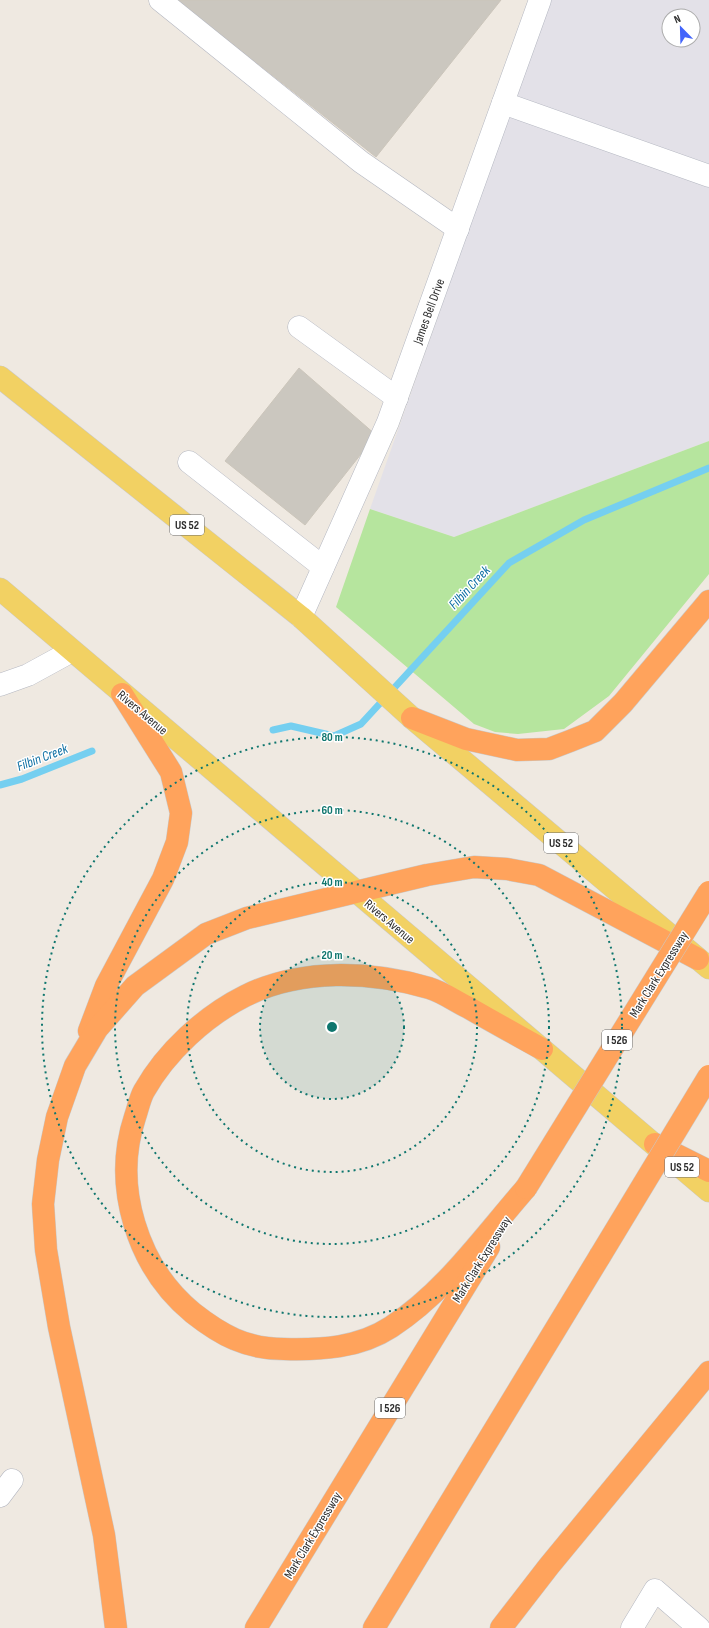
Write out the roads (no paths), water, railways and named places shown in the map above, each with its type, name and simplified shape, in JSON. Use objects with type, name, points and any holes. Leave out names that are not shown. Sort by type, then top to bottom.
[{"type":"highway","points":[[412,718],[466,739],[495,746],[521,750],[549,749],[595,730],[623,703],[709,601]]},
{"type":"highway","points":[[116,1628],[104,1535],[59,1327],[46,1250],[43,1204],[48,1160],[57,1117],[75,1066],[106,986],[163,879],[177,842],[181,813],[177,789],[171,772],[122,694]]},
{"type":"highway","points":[[75,1066],[97,1030],[136,986],[206,934],[247,918],[427,876],[474,867],[507,869],[539,875],[703,963]]},
{"type":"highway","name":"Mark Clark Expressway","points":[[256,1628],[709,892]]},
{"type":"highway","points":[[526,1188],[438,1290],[391,1327],[368,1339],[340,1347],[306,1350],[274,1349],[242,1343],[214,1329],[181,1302],[161,1277],[144,1249],[133,1221],[127,1190],[126,1159],[131,1129],[143,1092],[165,1061],[192,1034],[221,1010],[246,995],[281,983],[313,977],[352,974],[388,978],[411,983],[433,989],[542,1049]]},
{"type":"highway","points":[[374,1628],[709,1076]]},
{"type":"highway","points":[[655,1144],[709,1170]]},
{"type":"highway","points":[[500,1628],[549,1566],[709,1372]]},
{"type":"main road","name":"US 52","points":[[0,377],[301,616],[412,718],[703,963]]},
{"type":"main road","name":"Rivers Avenue","points":[[0,588],[122,694],[709,1191]]},
{"type":"street","points":[[160,0],[361,162],[458,229]]},
{"type":"street","name":"James Bell Drive","points":[[301,616],[388,422],[540,0]]},
{"type":"street","points":[[503,103],[709,176]]},
{"type":"street","points":[[298,327],[397,398]]},
{"type":"street","points":[[189,462],[323,567]]},
{"type":"street","points":[[0,685],[28,675],[72,651]]},
{"type":"street","points":[[632,1628],[655,1590],[699,1628]]},
{"type":"waterway","name":"Filbin Creek","points":[[273,730],[291,726],[334,736],[361,724],[509,563],[584,520],[709,468]]},
{"type":"waterway","name":"Filbin Creek","points":[[0,785],[22,779],[92,751]]}]
